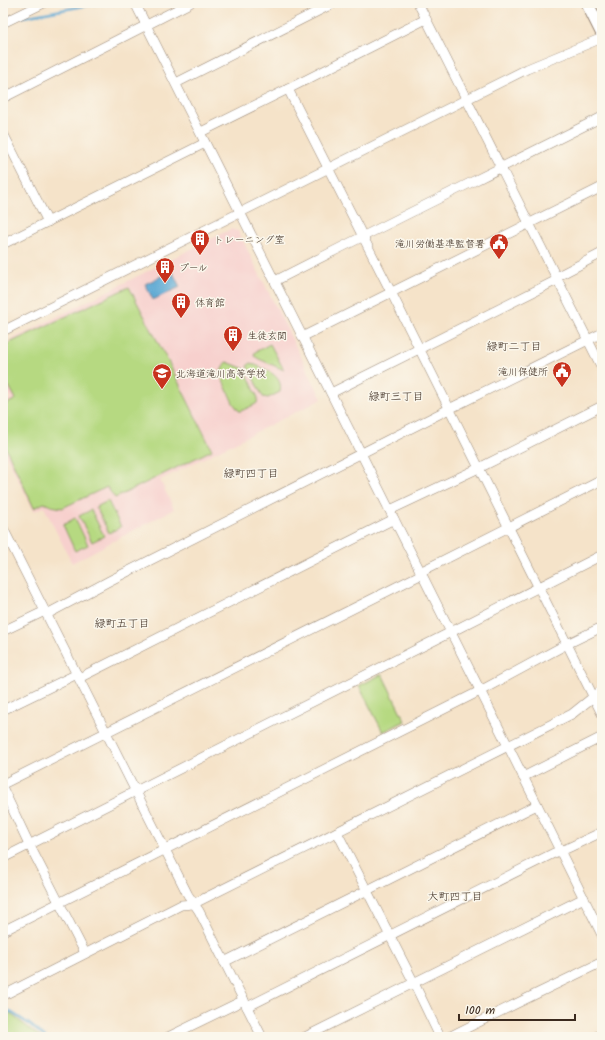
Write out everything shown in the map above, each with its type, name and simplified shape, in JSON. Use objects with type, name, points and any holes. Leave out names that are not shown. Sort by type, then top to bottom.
[{"type":"highway","points":[[587,3],[602,33]]},
{"type":"street","points":[[3,23],[44,3]]},
{"type":"street","points":[[135,3],[601,931]]},
{"type":"street","points":[[3,98],[190,3]]},
{"type":"street","points":[[176,82],[334,3]]},
{"type":"street","points":[[418,3],[602,368]]},
{"type":"street","points":[[200,132],[426,19]]},
{"type":"street","points":[[3,331],[467,99],[527,70],[602,38]]},
{"type":"street","points":[[288,89],[420,349],[602,714]]},
{"type":"street","points":[[275,281],[602,117]]},
{"type":"street","points":[[3,133],[48,222]]},
{"type":"street","points":[[3,244],[205,143]]},
{"type":"street","points":[[302,336],[602,187]]},
{"type":"street","points":[[331,393],[420,349],[602,253]]},
{"type":"street","points":[[3,632],[118,577],[602,333]]},
{"type":"street","points":[[390,510],[479,468],[602,406]]},
{"type":"street","points":[[3,784],[602,480]]},
{"type":"street","points":[[3,710],[78,676],[394,519]]},
{"type":"street","points":[[4,533],[46,612],[188,896],[199,911],[262,1037]]},
{"type":"street","points":[[3,858],[602,555]]},
{"type":"street","points":[[3,931],[480,691],[567,644],[602,627]]},
{"type":"street","points":[[3,988],[6,994],[181,905],[193,904],[338,832],[572,714],[602,690]]},
{"type":"street","points":[[523,776],[602,737]]},
{"type":"street","points":[[3,789],[29,844],[85,953]]},
{"type":"street","points":[[224,962],[537,805]]},
{"type":"street","points":[[338,832],[440,1037]]},
{"type":"street","points":[[168,1037],[390,936],[560,850],[568,848],[602,832]]},
{"type":"street","points":[[305,1037],[584,898]]},
{"type":"street","points":[[449,1037],[493,1014],[602,962]]},
{"type":"street","points":[[596,1037],[602,1034]]},
{"type":"shaded area","name":"北海道滝川高等学校","points":[[231,229],[238,231],[322,399],[160,480],[174,509],[72,563],[44,507],[34,511],[3,449],[3,402],[11,398],[3,381],[3,344]]},
{"type":"green space","points":[[129,287],[212,450],[115,498],[107,487],[62,508],[44,503],[34,508],[3,442],[3,406],[16,399],[3,375],[3,346]]},
{"type":"green space","points":[[270,344],[284,370],[254,356],[255,352]]},
{"type":"green space","points":[[227,362],[245,369],[258,398],[257,403],[241,411],[239,411],[233,403],[220,374],[225,363]]},
{"type":"green space","points":[[251,363],[276,376],[279,381],[280,392],[268,398],[263,397],[247,366]]},
{"type":"green space","points":[[108,501],[121,527],[109,533],[96,507]]},
{"type":"green space","points":[[91,510],[104,536],[92,542],[79,516]]},
{"type":"green space","points":[[75,518],[88,545],[75,551],[63,525]]},
{"type":"green space","points":[[382,674],[405,721],[383,732],[359,686]]},
{"type":"green space","points":[[3,1008],[40,1037],[3,1037]]},
{"type":"water","points":[[172,271],[180,287],[153,300],[145,284]]},
{"type":"waterway","points":[[23,17],[101,3]]},
{"type":"waterway","points":[[3,1007],[29,1024],[45,1037]]},
{"type":"railway","points":[[3,1031],[11,1037]]},
{"type":"place","name":"トレーニング室","points":[[200,256]]},
{"type":"place","name":"滝川労働基準監督署","points":[[499,260]]},
{"type":"place","name":"プール","points":[[165,284]]},
{"type":"place","name":"体育館","points":[[181,319]]},
{"type":"place","name":"生徒玄関","points":[[233,352]]},
{"type":"place","name":"滝川保健所","points":[[562,388]]},
{"type":"place","name":"北海道滝川高等学校","points":[[162,390]]},
{"type":"district","name":"緑町二丁目","points":[[514,346]]},
{"type":"district","name":"緑町三丁目","points":[[396,396]]},
{"type":"district","name":"緑町四丁目","points":[[251,473]]},
{"type":"district","name":"緑町五丁目","points":[[122,623]]},
{"type":"district","name":"大町四丁目","points":[[455,896]]}]
